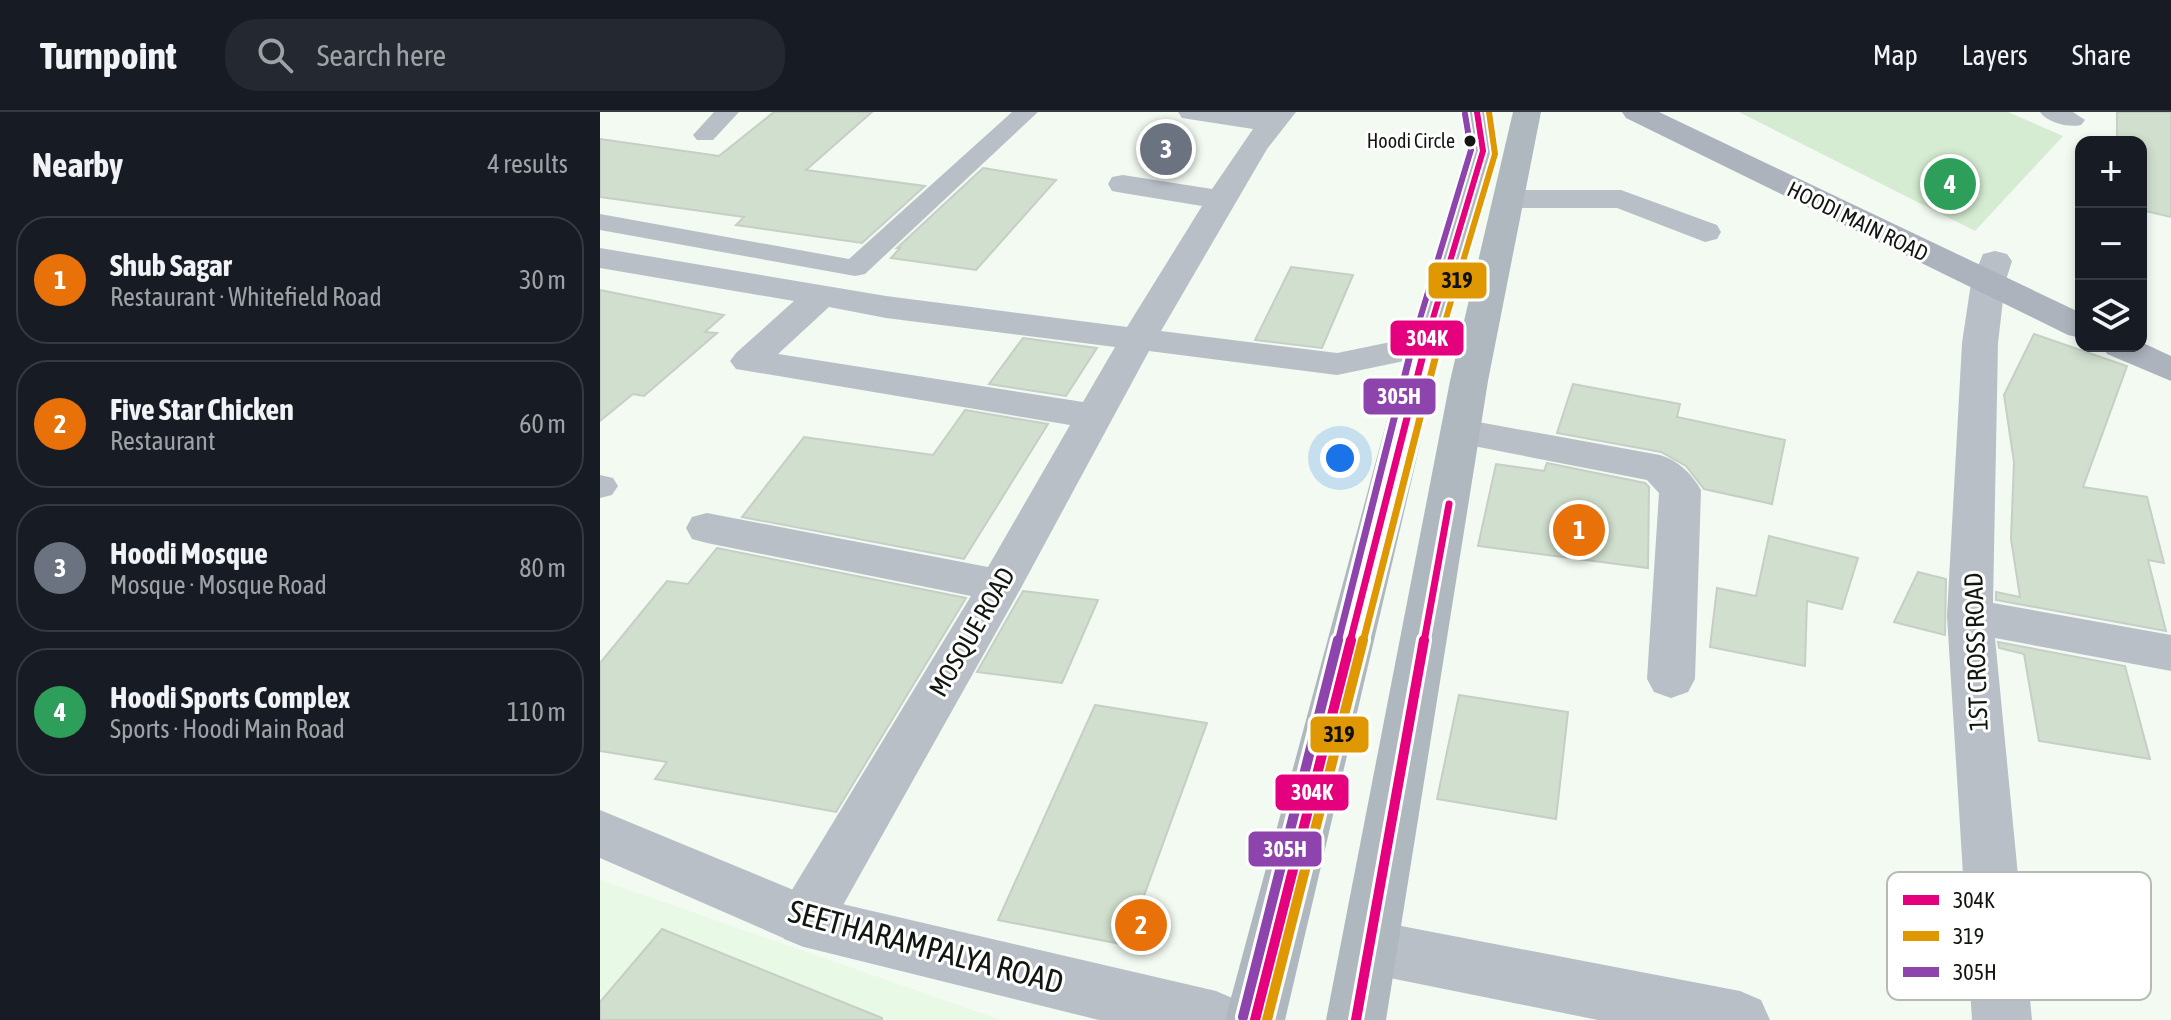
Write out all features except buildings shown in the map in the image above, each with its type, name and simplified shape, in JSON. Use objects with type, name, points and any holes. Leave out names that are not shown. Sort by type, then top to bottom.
[{"type":"main road","points":[[1255,1020],[1425,346],[1483,151],[1477,112]]},
{"type":"main road","points":[[1356,1020],[1469,381],[1527,112]]},
{"type":"main road","name":"HOODI MAIN ROAD","points":[[1636,112],[1991,272],[2075,323]]},
{"type":"main road","points":[[1670,112],[1991,272],[2075,299]]},
{"type":"main road","points":[[2147,331],[2171,342]]},
{"type":"main road","points":[[2133,352],[2171,370]]},
{"type":"street","points":[[1192,112],[1270,127]]},
{"type":"street","name":"MOSQUE ROAD","points":[[804,921],[1000,586],[1137,340],[1221,200],[1270,127]]},
{"type":"street","points":[[1123,184],[1221,200]]},
{"type":"street","points":[[1509,199],[1621,199],[1705,232]]},
{"type":"street","points":[[600,258],[886,307],[1337,364],[1425,346]]},
{"type":"street","name":"1ST CROSS ROAD","points":[[1990,872],[1970,616],[1980,343],[1991,272]]},
{"type":"street","points":[[821,295],[749,361],[1094,416]]},
{"type":"street","points":[[1462,432],[1660,469],[1680,490],[1671,679]]},
{"type":"street","points":[[707,528],[1000,586]]},
{"type":"street","points":[[1970,616],[2171,653]]},
{"type":"street","name":"SEETHARAMPALYA ROAD","points":[[600,833],[804,921],[1216,1020]]},
{"type":"street","points":[[1370,947],[1740,1020]]},
{"type":"street","name":"1ST CROSS ROAD","points":[[2000,1000],[2002,1020]]},
{"type":"lane","points":[[705,135],[727,112]]},
{"type":"lane","points":[[600,222],[855,268],[1026,112]]},
{"type":"shaded area","points":[[1739,112],[2008,112],[2063,136],[1975,231]]},
{"type":"shaded area","points":[[600,880],[1001,1020],[600,1020]]},
{"type":"transit line","name":"304K","points":[[1255,1020],[1425,346],[1483,151],[1477,112]]},
{"type":"transit line","name":"319","points":[[1267,1020],[1437,349],[1495,154],[1489,112]]},
{"type":"transit line","name":"305H","points":[[1243,1017],[1413,343],[1471,150],[1465,114]]},
{"type":"transit line","name":"304K","points":[[1356,1020],[1449,504]]},
{"type":"place","name":"Hoodi Circle","points":[[1470,141]]},
{"type":"place","name":"Hoodi Mosque","points":[[1166,149]]},
{"type":"place","name":"Hoodi Sports Complex","points":[[1950,184]]},
{"type":"place","name":"Shub Sagar","points":[[1579,530]]},
{"type":"place","name":"Five Star Chicken","points":[[1141,925]]}]
